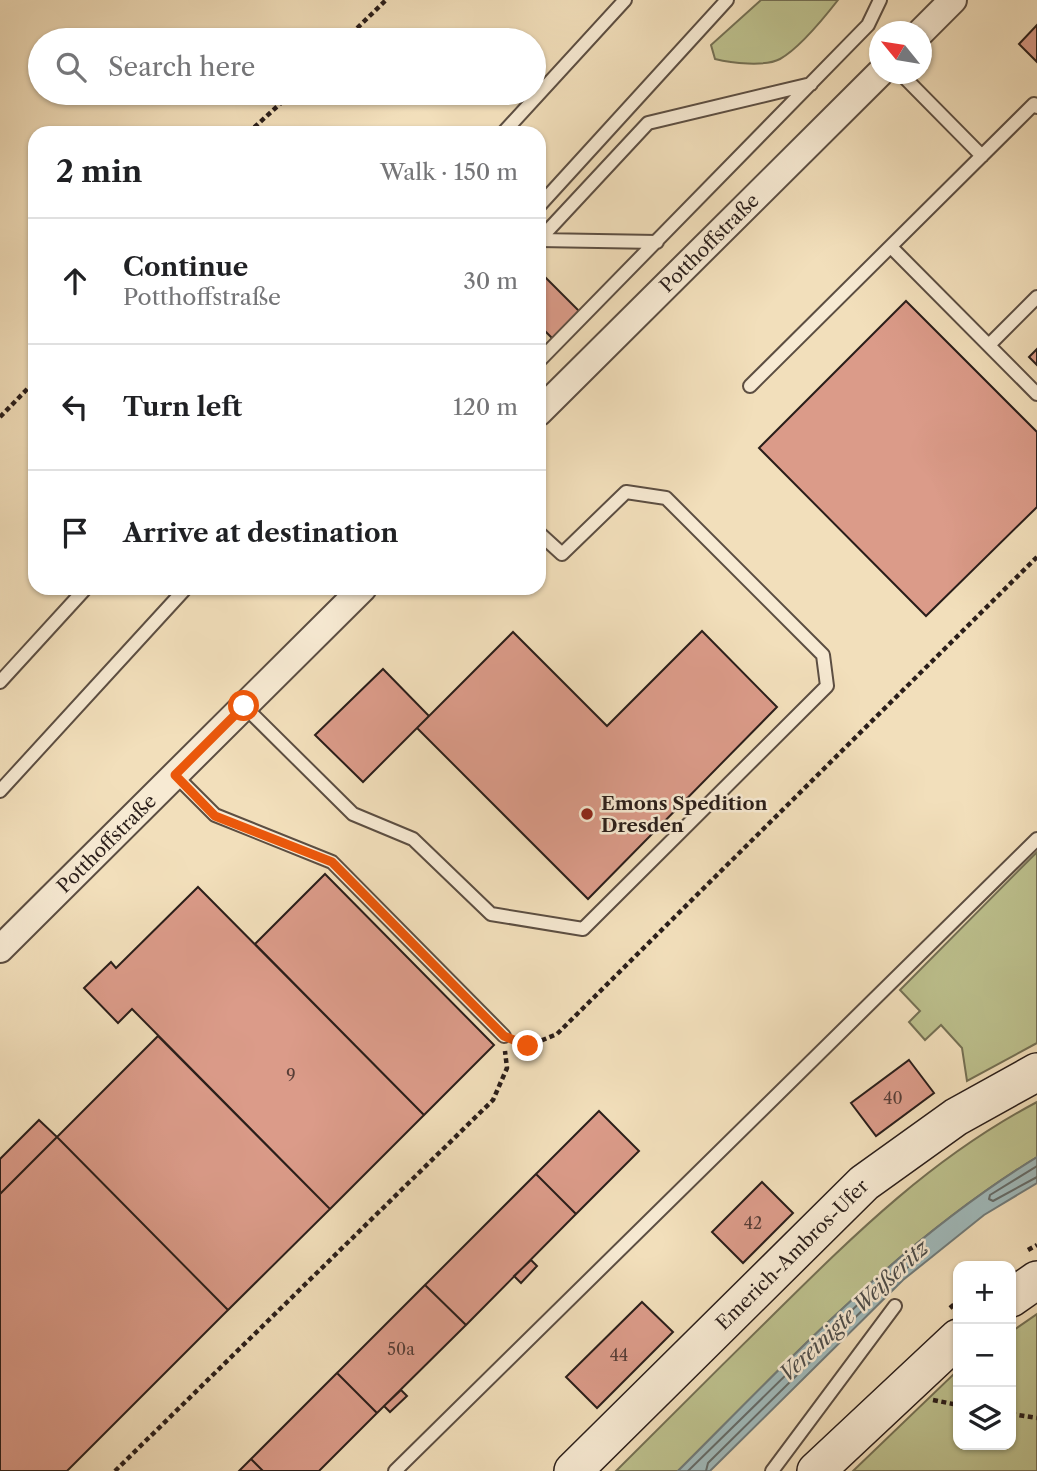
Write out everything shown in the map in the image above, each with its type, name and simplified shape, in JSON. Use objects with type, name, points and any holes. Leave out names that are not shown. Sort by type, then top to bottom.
[{"type":"main road","name":"Emerich-Ambros-Ufer","points":[[573,1471],[864,1183],[956,1117],[1037,1072]]},
{"type":"main road","points":[[1016,1295],[1037,1280]]},
{"type":"main road","points":[[816,1471],[953,1343]]},
{"type":"street","points":[[932,21],[953,0]]},
{"type":"street","name":"Potthoffstraße","points":[[546,405],[869,84]]},
{"type":"street","name":"Potthoffstraße","points":[[0,949],[355,595]]},
{"type":"lane","points":[[546,86],[625,0]]},
{"type":"lane","points":[[546,197],[727,0]]},
{"type":"lane","points":[[546,354],[868,25],[880,0]]},
{"type":"lane","points":[[546,232],[648,122],[811,84]]},
{"type":"lane","points":[[911,84],[982,156]]},
{"type":"lane","points":[[750,386],[1034,104],[1037,107]]},
{"type":"lane","points":[[509,126],[529,105]]},
{"type":"lane","points":[[546,240],[657,242]]},
{"type":"lane","points":[[891,247],[1037,394]]},
{"type":"lane","points":[[989,345],[1037,298]]},
{"type":"lane","points":[[244,706],[352,814],[413,839],[491,914],[583,929],[827,686],[823,656],[666,498],[626,492],[562,554],[546,539]]},
{"type":"lane","points":[[0,682],[80,595]]},
{"type":"lane","points":[[0,791],[180,595]]},
{"type":"lane","points":[[175,775],[215,816],[332,862],[504,1036]]},
{"type":"lane","points":[[395,1471],[1037,839]]},
{"type":"lane","points":[[772,1471],[894,1306]]},
{"type":"path","points":[[357,28],[386,0]]},
{"type":"path","points":[[256,126],[279,105]]},
{"type":"path","points":[[0,416],[28,388]]},
{"type":"path","points":[[115,1471],[493,1100],[507,1068],[504,1036],[528,1046],[556,1034],[1037,557]]},
{"type":"path","points":[[1016,1415],[1037,1418]]},
{"type":"green space","points":[[761,0],[838,0],[819,24],[780,59],[757,64],[715,59],[711,45]]},
{"type":"green space","points":[[1037,852],[1037,1043],[967,1081],[962,1048],[941,1025],[925,1040],[909,1022],[920,1011],[900,990]]},
{"type":"green space","points":[[1037,1102],[1037,1157],[939,1226],[848,1303],[678,1471],[616,1471],[866,1225],[964,1147]]},
{"type":"green space","points":[[1037,1314],[1037,1471],[853,1471],[953,1375],[953,1450],[1016,1450],[1016,1329]]},
{"type":"water","name":"Vereinigte Weißeritz","points":[[1037,1157],[1037,1183],[984,1215],[903,1280],[710,1471],[678,1471],[848,1303],[939,1226]]},
{"type":"building","points":[[1037,25],[1037,62],[1019,44]]},
{"type":"building","points":[[546,278],[582,314],[555,341],[546,332]]},
{"type":"building","points":[[906,301],[1037,432],[1037,507],[926,616],[759,448]]},
{"type":"building","points":[[1037,349],[1037,365],[1029,357]]},
{"type":"building","name":"Emons Spedition Dresden","points":[[702,631],[777,707],[588,899],[417,728],[513,632],[607,726]]},
{"type":"building","points":[[383,669],[429,716],[363,782],[315,735]]},
{"type":"building","points":[[325,874],[494,1045],[424,1115],[255,944]]},
{"type":"building","points":[[198,887],[424,1115],[330,1209],[132,1009],[118,1023],[84,988],[111,962],[116,968]]},
{"type":"building","points":[[158,1036],[330,1209],[228,1310],[57,1137]]},
{"type":"building","points":[[909,1060],[934,1093],[876,1136],[851,1103]]},
{"type":"building","points":[[599,1111],[639,1151],[576,1214],[536,1174]]},
{"type":"building","points":[[39,1120],[57,1137],[0,1194],[0,1159]]},
{"type":"building","points":[[57,1137],[228,1310],[67,1471],[0,1471],[0,1194]]},
{"type":"building","points":[[536,1174],[576,1214],[466,1325],[425,1285]]},
{"type":"building","points":[[762,1182],[793,1213],[743,1263],[712,1232]]},
{"type":"building","points":[[531,1260],[537,1266],[521,1283],[514,1276]]},
{"type":"building","points":[[425,1285],[466,1325],[377,1413],[337,1373]]},
{"type":"building","points":[[642,1302],[673,1332],[597,1408],[566,1377]]},
{"type":"building","points":[[337,1373],[377,1413],[319,1471],[263,1471],[251,1459]]},
{"type":"building","points":[[401,1390],[407,1396],[390,1412],[384,1406]]},
{"type":"building","points":[[251,1459],[263,1471],[239,1471]]},
{"type":"place","name":"Emons Spedition Dresden","points":[[587,814]]},
{"type":"route","points":[[244,706],[175,775],[215,816],[332,862],[504,1036],[528,1046]]}]
